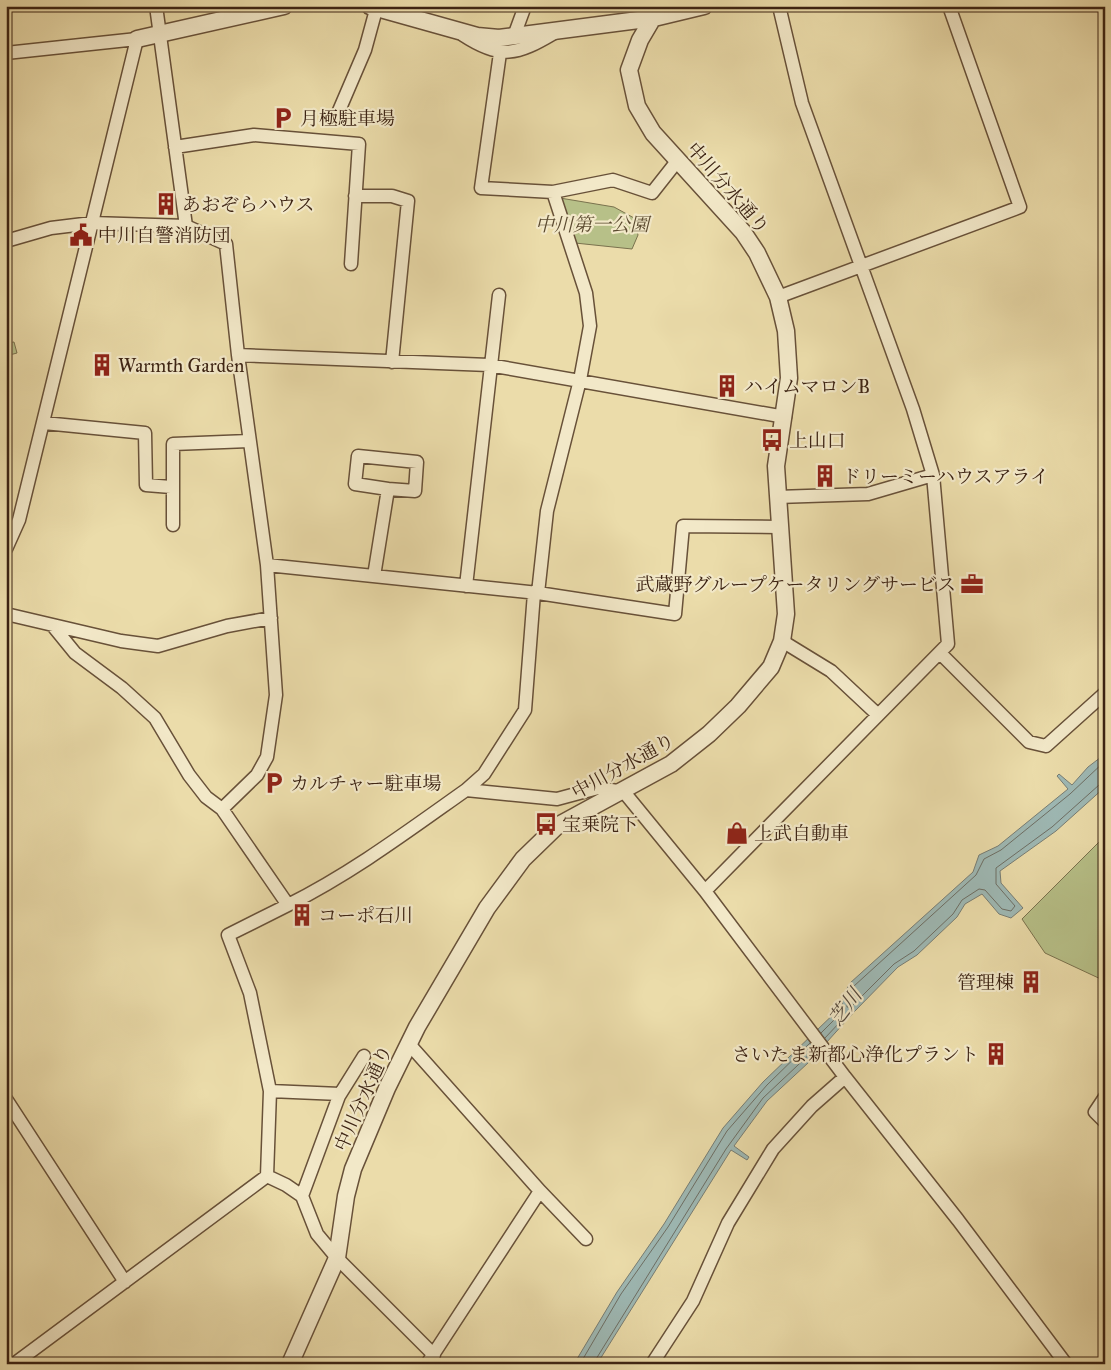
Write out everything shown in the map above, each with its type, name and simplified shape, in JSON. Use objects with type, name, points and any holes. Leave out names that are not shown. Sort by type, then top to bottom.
[{"type":"street","points":[[156,6],[158,34],[186,226]]},
{"type":"street","points":[[6,53],[137,39],[224,13],[284,6]]},
{"type":"street","points":[[514,36],[525,6]]},
{"type":"street","points":[[338,113],[365,50],[374,7],[478,36],[514,36],[556,31],[657,12],[704,6]]},
{"type":"street","points":[[705,891],[948,644],[933,474],[913,409],[802,103],[779,6]]},
{"type":"street","points":[[778,297],[1020,207],[949,6]]},
{"type":"street","name":"中川分水通り","points":[[290,1364],[337,1258],[346,1196],[353,1169],[387,1088],[409,1044],[487,908],[523,858],[557,826],[584,810],[624,792],[671,764],[709,734],[738,706],[771,667],[782,641],[786,614],[776,466],[785,416],[789,378],[786,331],[778,297],[766,270],[743,232],[645,121],[632,88],[629,70],[640,40],[657,12]]},
{"type":"street","points":[[456,30],[477,44],[500,52],[521,50],[556,31]]},
{"type":"street","points":[[6,549],[20,520],[137,39]]},
{"type":"street","points":[[500,52],[481,188],[552,192],[613,180],[652,193],[678,160]]},
{"type":"street","points":[[175,147],[254,136],[359,144],[351,264]]},
{"type":"street","points":[[267,1176],[270,1091],[250,993],[228,935],[325,886],[466,790],[484,774],[525,710],[536,593],[547,511],[580,380],[590,326],[586,293],[552,192]]},
{"type":"street","points":[[355,196],[392,196],[408,200],[392,362]]},
{"type":"street","points":[[6,241],[50,228],[92,223],[186,226],[226,244],[238,354],[267,565],[276,695],[267,757],[257,775],[222,809]]},
{"type":"street","points":[[466,586],[493,366],[499,295]]},
{"type":"street","points":[[238,354],[493,366],[785,416]]},
{"type":"street","points":[[44,423],[145,433],[146,485],[171,487]]},
{"type":"street","points":[[173,525],[171,487],[173,444],[250,441]]},
{"type":"street","points":[[358,456],[417,462],[414,491],[388,489],[355,484],[358,456]]},
{"type":"street","points":[[777,496],[868,494],[933,474]]},
{"type":"street","points":[[374,576],[388,489]]},
{"type":"street","points":[[267,565],[536,593],[675,614],[683,526],[779,527]]},
{"type":"street","points":[[6,614],[121,641],[158,646],[227,626],[271,618]]},
{"type":"street","points":[[53,626],[75,653],[122,688],[155,718],[189,775],[206,797],[222,809],[288,905]]},
{"type":"street","points":[[782,641],[831,670],[878,715]]},
{"type":"street","points":[[940,653],[1029,742],[1046,746],[1105,692]]},
{"type":"street","points":[[466,790],[557,799],[598,788],[624,792],[705,891],[843,1075],[958,1220],[1066,1364]]},
{"type":"street","points":[[409,1044],[540,1191],[586,1239]]},
{"type":"street","points":[[302,1196],[340,1094],[364,1056]]},
{"type":"street","points":[[652,1364],[693,1301],[728,1223],[774,1149],[812,1106],[843,1075]]},
{"type":"street","points":[[270,1091],[340,1094]]},
{"type":"street","points":[[1105,1096],[1095,1112],[1105,1122]]},
{"type":"street","points":[[6,1099],[124,1282]]},
{"type":"street","points":[[267,1176],[286,1185],[302,1196],[317,1234],[430,1359],[540,1191]]},
{"type":"street","points":[[14,1364],[267,1176]]},
{"type":"green space","name":"中川第一公園","points":[[560,198],[614,207],[634,218],[638,235],[632,249],[575,243]]},
{"type":"green space","points":[[14,342],[17,353],[6,356],[6,343]]},
{"type":"green space","points":[[1105,836],[1105,981],[1045,953],[1022,919]]},
{"type":"water","name":"芝川","points":[[1105,754],[1105,787],[1056,831],[1000,871],[1001,883],[1023,908],[1011,918],[999,914],[982,894],[965,904],[957,917],[917,955],[898,967],[808,1063],[767,1101],[734,1146],[749,1157],[747,1160],[731,1150],[597,1364],[574,1364],[617,1292],[664,1224],[723,1128],[763,1082],[842,1006],[843,996],[850,983],[973,872],[979,855],[998,846],[1068,789],[1057,776],[1059,774],[1072,785],[1088,767]]},
{"type":"place","name":"月極駐車場","points":[[283,118]]},
{"type":"place","name":"あおぞらハウス","points":[[166,204]]},
{"type":"place","name":"中川自警消防団","points":[[81,235]]},
{"type":"place","name":"Warmth Garden","points":[[102,365]]},
{"type":"place","name":"ハイムマロンB","points":[[727,386]]},
{"type":"place","name":"上山口","points":[[772,440]]},
{"type":"place","name":"ドリーミーハウスアライ","points":[[825,476]]},
{"type":"place","name":"武蔵野グループケータリングサービス","points":[[972,584]]},
{"type":"place","name":"カルチャー駐車場","points":[[274,783]]},
{"type":"place","name":"宝乗院下","points":[[546,824]]},
{"type":"place","name":"上武自動車","points":[[737,833]]},
{"type":"place","name":"コーポ石川","points":[[302,915]]},
{"type":"place","name":"管理棟","points":[[1031,982]]},
{"type":"place","name":"さいたま新都心浄化プラント","points":[[996,1054]]}]
